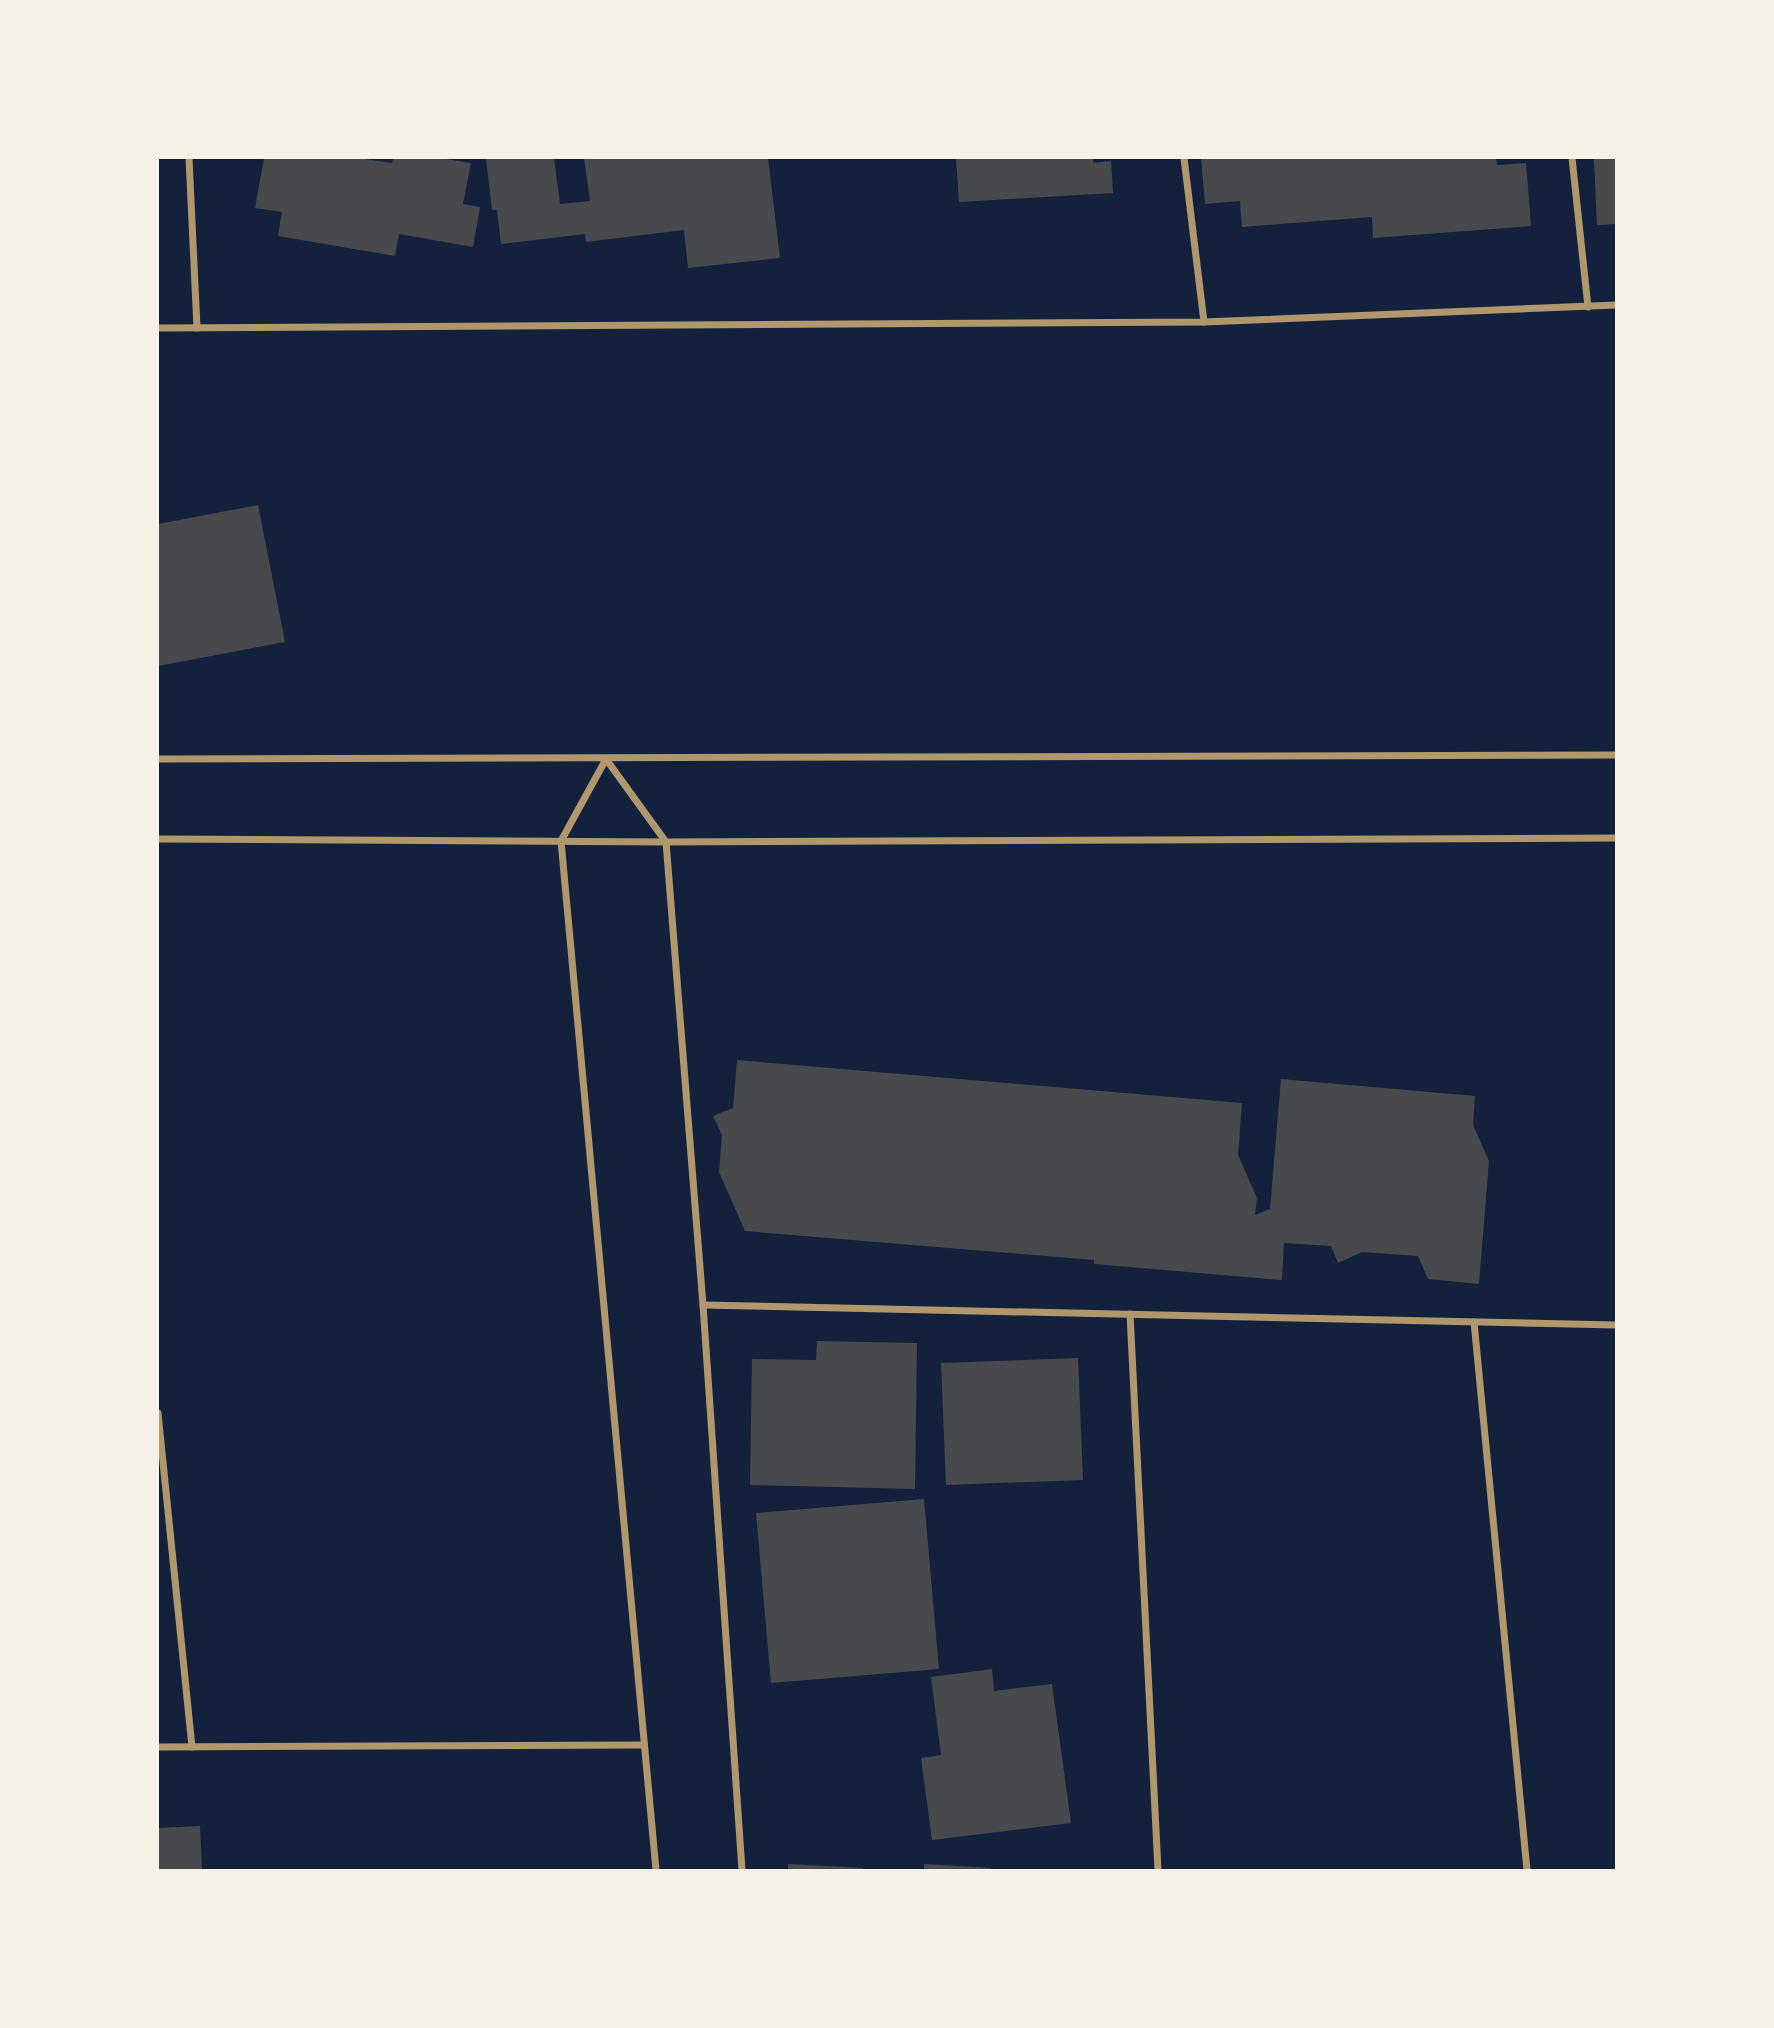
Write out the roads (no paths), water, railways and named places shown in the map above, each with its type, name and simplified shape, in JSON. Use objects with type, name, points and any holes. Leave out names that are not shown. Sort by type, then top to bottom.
[{"type":"street","points":[[189,158],[197,328]]},
{"type":"street","points":[[1184,158],[1204,322]]},
{"type":"street","points":[[1572,158],[1588,307]]},
{"type":"street","points":[[158,328],[1204,322],[1616,305]]},
{"type":"street","points":[[158,759],[1616,755]]},
{"type":"street","points":[[607,759],[561,841],[656,1871]]},
{"type":"street","points":[[607,759],[666,842],[703,1305],[742,1871]]},
{"type":"street","points":[[158,839],[666,842],[1616,838]]},
{"type":"street","points":[[703,1305],[1616,1325]]},
{"type":"street","points":[[1130,1314],[1158,1871]]},
{"type":"street","points":[[1474,1322],[1527,1871]]},
{"type":"street","points":[[158,1413],[192,1747]]},
{"type":"street","points":[[158,1748],[644,1745]]}]
